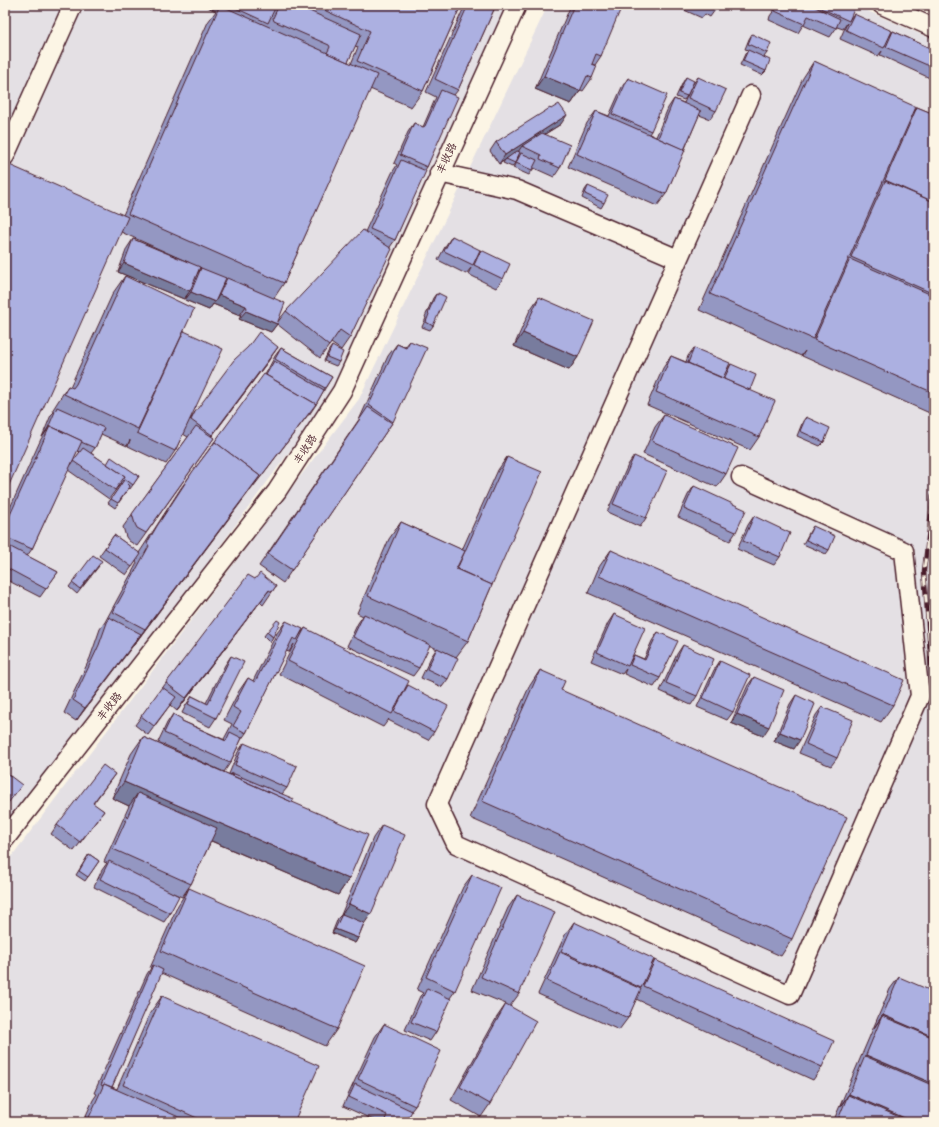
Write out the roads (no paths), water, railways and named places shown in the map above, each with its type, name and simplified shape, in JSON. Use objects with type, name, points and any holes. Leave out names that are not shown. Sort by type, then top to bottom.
[{"type":"street","points":[[5,156],[73,5]]},
{"type":"street","name":"丰收路","points":[[5,839],[277,491],[342,391],[439,173],[517,5]]},
{"type":"street","points":[[882,5],[934,28]]},
{"type":"street","points":[[741,477],[904,551],[920,696],[790,995],[456,844],[437,804],[751,95]]},
{"type":"street","points":[[439,173],[518,190],[678,259]]},
{"type":"railway","points":[[934,487],[924,571],[934,688]]}]
